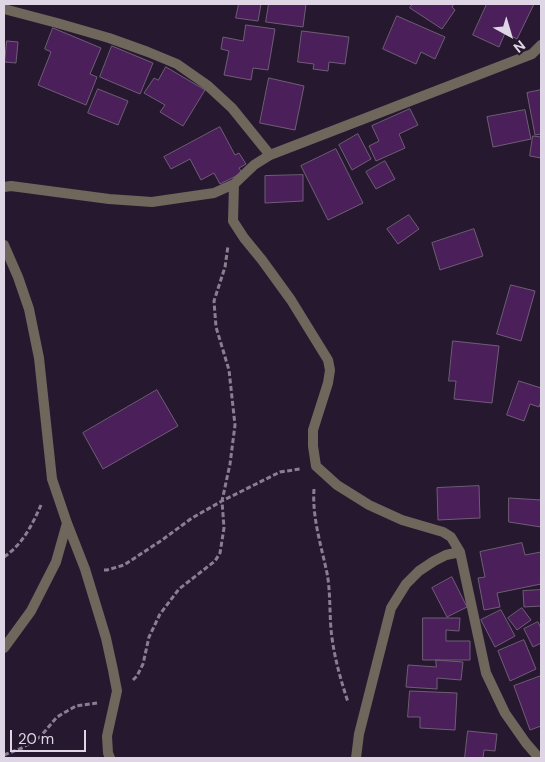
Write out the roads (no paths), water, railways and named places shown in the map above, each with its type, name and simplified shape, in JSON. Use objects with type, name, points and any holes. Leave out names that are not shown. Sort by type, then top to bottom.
[{"type":"street","points":[[4,9],[109,38],[177,64],[207,85],[232,108],[270,155]]},
{"type":"street","points":[[4,188],[11,186],[108,199],[152,202],[214,193],[234,184],[254,165],[270,155],[532,54],[541,45]]},
{"type":"street","points":[[234,184],[233,221],[291,300],[328,360],[330,370],[328,382],[312,430],[316,466],[337,485],[369,505],[402,520],[443,532],[450,537],[460,552],[486,673],[505,713],[539,758]]},
{"type":"street","points":[[4,245],[29,309],[39,358],[52,479],[67,523],[86,569],[106,638],[116,695],[107,736],[110,758]]},
{"type":"street","points":[[4,648],[31,611],[56,562],[67,523]]},
{"type":"street","points":[[356,758],[359,734],[391,608],[406,584],[419,571],[446,555],[460,552]]}]
